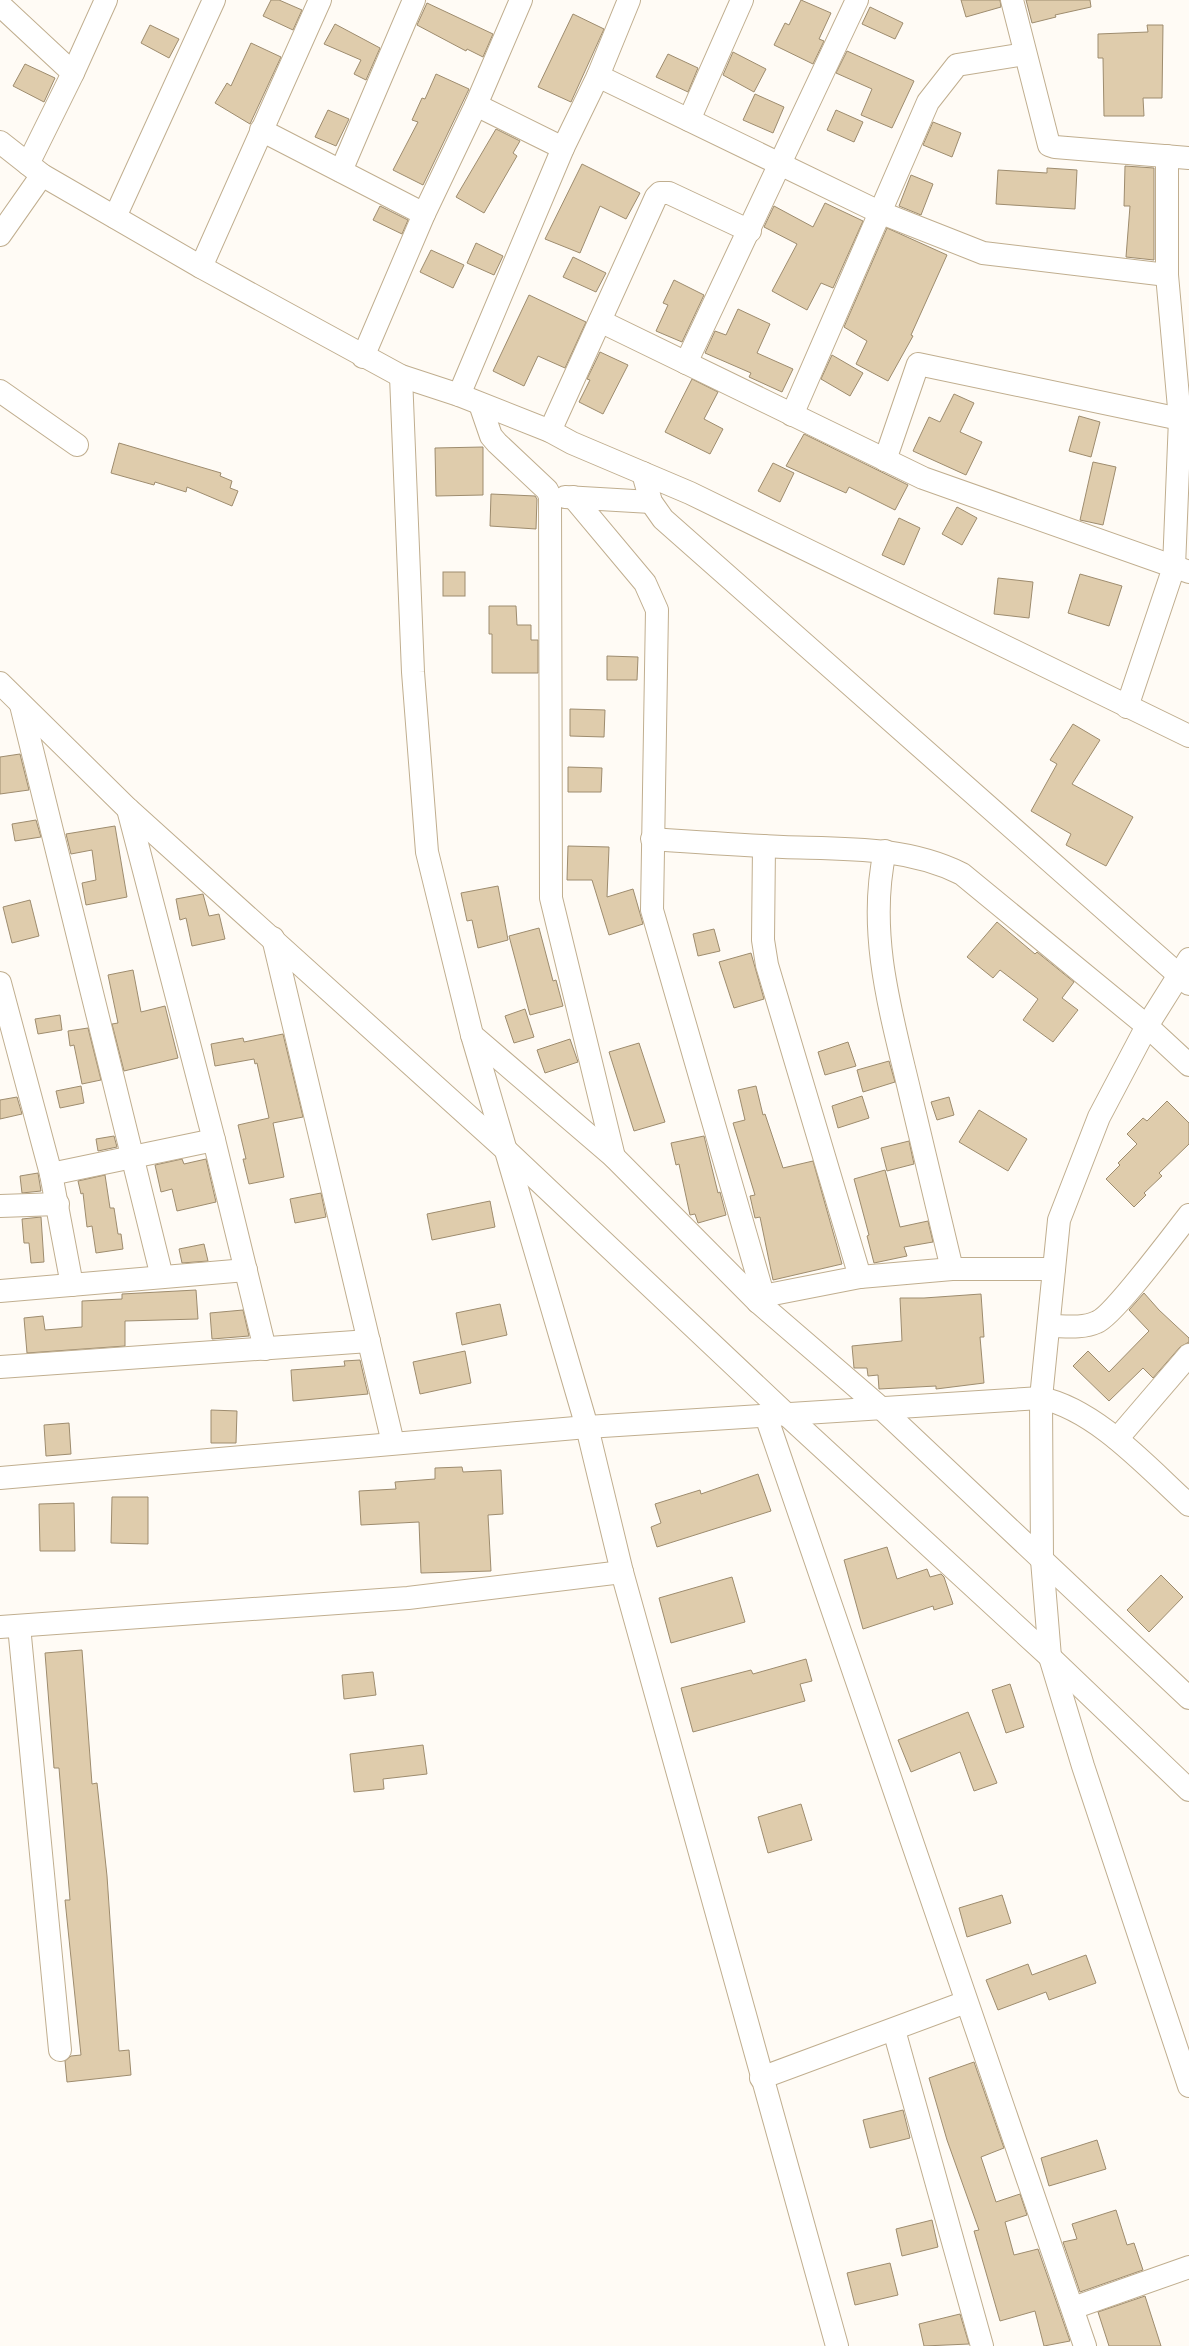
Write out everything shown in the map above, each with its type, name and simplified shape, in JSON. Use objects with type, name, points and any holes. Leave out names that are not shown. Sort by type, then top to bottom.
[{"type":"street","points":[[0,235],[35,169],[73,72],[106,0]]},
{"type":"street","points":[[115,216],[214,0]]},
{"type":"street","points":[[200,267],[320,0]]},
{"type":"street","points":[[341,171],[414,0]]},
{"type":"street","points":[[363,356],[424,214],[476,105],[521,0]]},
{"type":"street","points":[[459,394],[563,148],[598,76],[629,0]]},
{"type":"street","points":[[689,120],[742,0]]},
{"type":"street","points":[[686,364],[750,231],[779,164],[857,0]]},
{"type":"street","points":[[1012,0],[1049,145],[1055,147],[1189,158]]},
{"type":"street","points":[[0,5],[73,72]]},
{"type":"street","points":[[792,415],[928,102],[957,65],[1025,54]]},
{"type":"street","points":[[598,76],[879,212],[983,253],[1167,275]]},
{"type":"street","points":[[476,105],[563,148]]},
{"type":"street","points":[[261,130],[424,214]]},
{"type":"street","points":[[0,142],[35,169],[200,267],[401,376],[459,394],[480,404],[550,431],[690,493],[1189,736]]},
{"type":"street","points":[[1127,707],[1181,569],[1180,419],[1167,275],[1167,156]]},
{"type":"street","points":[[550,431],[656,197],[660,193],[669,193],[750,231]]},
{"type":"street","points":[[600,321],[923,478],[1181,569]]},
{"type":"street","points":[[885,460],[918,364],[1180,419]]},
{"type":"street","points":[[401,376],[413,672],[427,852],[472,1035],[587,1427],[622,1572],[761,2078],[837,2346]]},
{"type":"street","points":[[0,391],[77,445]]},
{"type":"street","points":[[480,404],[492,436],[497,443],[547,490],[550,496],[551,898],[614,1157]]},
{"type":"street","points":[[643,473],[651,502],[658,514],[1186,973],[1147,1026],[1100,1117],[1059,1220],[1041,1398],[1042,1560],[1050,1657],[1083,1766],[1189,2086]]},
{"type":"street","points":[[550,496],[651,502]]},
{"type":"street","points":[[573,497],[645,583],[657,610],[650,899],[654,921],[761,1300]]},
{"type":"street","points":[[0,684],[128,809],[273,938],[506,1150],[776,1416],[1050,1657],[1189,1790]]},
{"type":"street","points":[[21,705],[162,1277]]},
{"type":"street","points":[[128,809],[214,1140],[265,1349]]},
{"type":"street","points":[[652,839],[764,846],[885,851],[927,858],[962,874],[1147,1026],[1189,1065]]},
{"type":"street","points":[[764,846],[763,940],[767,965],[860,1277]]},
{"type":"street","points":[[885,851],[879,883],[878,917],[884,982],[952,1269]]},
{"type":"street","points":[[273,938],[393,1443]]},
{"type":"street","points":[[0,983],[51,1174],[58,1204],[72,1286]]},
{"type":"street","points":[[472,1035],[614,1157],[761,1300],[881,1408],[1189,1698]]},
{"type":"street","points":[[51,1174],[214,1140]]},
{"type":"street","points":[[0,1206],[58,1204]]},
{"type":"street","points":[[1048,1326],[1081,1326],[1098,1322],[1115,1307],[1189,1216]]},
{"type":"street","points":[[761,1300],[860,1277],[952,1269],[1054,1269]]},
{"type":"street","points":[[0,1291],[246,1270]]},
{"type":"street","points":[[0,1367],[369,1341]]},
{"type":"street","points":[[1117,1439],[1189,1355]]},
{"type":"street","points":[[0,1478],[587,1427],[1041,1398],[1070,1406],[1117,1439],[1189,1505]]},
{"type":"street","points":[[776,1416],[966,2002],[1085,2346]]},
{"type":"street","points":[[60,2050],[9,1626],[408,1598],[622,1572]]},
{"type":"street","points":[[761,2078],[894,2030],[966,2002]]},
{"type":"street","points":[[894,2030],[982,2346]]},
{"type":"street","points":[[1073,2308],[1189,2267]]},
{"type":"building","points":[[271,0],[279,0],[302,10],[293,30],[263,16]]},
{"type":"building","points":[[801,0],[831,13],[819,39],[824,41],[813,64],[774,45],[785,23],[789,25]]},
{"type":"building","points":[[961,0],[1000,0],[1001,7],[966,17]]},
{"type":"building","points":[[1026,0],[1090,0],[1091,7],[1055,15],[1056,17],[1032,23]]},
{"type":"building","points":[[427,3],[493,34],[483,57],[467,49],[466,51],[417,25]]},
{"type":"building","points":[[870,7],[903,23],[895,39],[862,24]]},
{"type":"building","points":[[573,14],[604,29],[571,102],[538,87]]},
{"type":"building","points":[[335,24],[380,48],[366,80],[354,74],[361,60],[324,44]]},
{"type":"building","points":[[150,25],[179,39],[169,58],[141,43]]},
{"type":"building","points":[[1147,25],[1163,25],[1162,98],[1143,98],[1144,116],[1104,116],[1103,58],[1098,58],[1098,34],[1148,32]]},
{"type":"building","points":[[251,43],[281,57],[250,124],[215,103],[227,83],[231,86]]},
{"type":"building","points":[[847,51],[914,81],[892,128],[861,115],[872,89],[836,73]]},
{"type":"building","points":[[733,52],[766,69],[754,92],[723,75]]},
{"type":"building","points":[[668,54],[698,68],[688,92],[656,77]]},
{"type":"building","points":[[25,64],[55,78],[44,102],[13,86]]},
{"type":"building","points":[[436,74],[469,89],[423,185],[393,170],[418,122],[412,120],[422,98],[425,99]]},
{"type":"building","points":[[755,94],[784,107],[773,133],[743,120]]},
{"type":"building","points":[[328,110],[349,119],[336,146],[315,137]]},
{"type":"building","points":[[836,110],[863,122],[854,142],[827,130]]},
{"type":"building","points":[[933,122],[961,133],[952,157],[923,145]]},
{"type":"building","points":[[496,129],[520,141],[513,153],[517,156],[484,213],[456,197]]},
{"type":"building","points":[[582,164],[640,193],[626,219],[600,206],[580,253],[545,239]]},
{"type":"building","points":[[1125,166],[1154,168],[1154,260],[1126,257],[1130,206],[1124,206]]},
{"type":"building","points":[[1047,168],[1077,170],[1075,209],[996,204],[998,170],[1047,173]]},
{"type":"building","points":[[911,175],[933,184],[921,215],[899,206]]},
{"type":"building","points":[[825,203],[863,221],[833,288],[821,283],[807,310],[772,291],[797,244],[764,227],[774,206],[813,227]]},
{"type":"building","points":[[380,206],[408,220],[402,234],[373,220]]},
{"type":"building","points":[[887,228],[947,255],[911,335],[913,336],[888,381],[856,364],[867,341],[844,327]]},
{"type":"building","points":[[476,243],[503,256],[494,275],[467,263]]},
{"type":"building","points":[[431,250],[464,265],[453,288],[420,272]]},
{"type":"building","points":[[573,257],[606,273],[596,292],[563,277]]},
{"type":"building","points":[[674,280],[704,295],[682,342],[656,331],[668,305],[663,303]]},
{"type":"building","points":[[529,295],[586,322],[565,368],[538,356],[524,386],[493,371]]},
{"type":"building","points":[[738,309],[770,324],[757,353],[793,369],[782,392],[749,377],[751,373],[705,353],[715,331],[726,335]]},
{"type":"building","points":[[600,352],[628,365],[603,414],[579,402],[590,380],[587,379]]},
{"type":"building","points":[[832,355],[863,373],[850,396],[821,379]]},
{"type":"building","points":[[692,379],[718,392],[704,419],[723,429],[710,454],[665,432]]},
{"type":"building","points":[[954,394],[974,403],[960,432],[982,442],[966,475],[913,451],[929,417],[940,422]]},
{"type":"building","points":[[1079,416],[1100,422],[1091,457],[1069,451]]},
{"type":"building","points":[[804,434],[908,485],[895,510],[849,487],[846,493],[786,466]]},
{"type":"building","points":[[119,443],[221,473],[220,476],[232,481],[230,488],[238,491],[232,506],[187,487],[186,492],[155,482],[154,485],[111,473]]},
{"type":"building","points":[[483,447],[483,495],[436,496],[435,448]]},
{"type":"building","points":[[1093,462],[1116,467],[1103,525],[1080,520]]},
{"type":"building","points":[[773,463],[794,473],[780,502],[758,491]]},
{"type":"building","points":[[491,494],[535,496],[537,499],[536,529],[490,526]]},
{"type":"building","points":[[957,507],[977,518],[962,545],[942,534]]},
{"type":"building","points":[[899,518],[920,528],[904,565],[882,555]]},
{"type":"building","points":[[443,572],[465,572],[465,596],[443,596]]},
{"type":"building","points":[[1080,574],[1122,586],[1109,626],[1068,613]]},
{"type":"building","points":[[998,578],[1033,582],[1029,618],[994,614]]},
{"type":"building","points":[[489,606],[516,606],[517,625],[531,625],[531,640],[538,640],[538,673],[492,673],[492,634],[489,634]]},
{"type":"building","points":[[607,656],[638,657],[637,680],[607,680]]},
{"type":"building","points":[[570,709],[605,710],[604,737],[570,736]]},
{"type":"building","points":[[1073,724],[1100,740],[1072,784],[1133,817],[1106,866],[1066,845],[1071,834],[1031,811],[1057,764],[1050,760]]},
{"type":"building","points":[[20,754],[29,790],[0,794],[0,757]]},
{"type":"building","points":[[568,767],[602,768],[601,792],[568,792]]},
{"type":"building","points":[[36,820],[41,837],[15,841],[12,824]]},
{"type":"building","points":[[115,826],[127,897],[86,905],[82,883],[96,880],[92,850],[71,854],[66,834]]},
{"type":"building","points":[[568,846],[609,847],[607,897],[633,889],[643,924],[609,935],[592,880],[567,880]]},
{"type":"building","points":[[498,886],[508,940],[478,948],[472,920],[467,921],[461,893]]},
{"type":"building","points":[[203,894],[209,916],[219,914],[225,939],[192,946],[186,918],[180,920],[176,899]]},
{"type":"building","points":[[30,900],[39,936],[12,943],[3,907]]},
{"type":"building","points":[[997,922],[1035,954],[1037,952],[1074,982],[1062,998],[1078,1010],[1053,1042],[1023,1020],[1038,999],[1000,970],[993,978],[967,957]]},
{"type":"building","points":[[539,928],[553,981],[556,980],[563,1006],[530,1015],[509,936]]},
{"type":"building","points":[[714,929],[720,951],[698,956],[693,934]]},
{"type":"building","points":[[751,953],[764,999],[734,1008],[719,962]]},
{"type":"building","points":[[133,970],[141,1012],[165,1006],[178,1058],[124,1071],[112,1024],[118,1023],[108,975]]},
{"type":"building","points":[[525,1009],[534,1037],[514,1043],[505,1016]]},
{"type":"building","points":[[60,1015],[62,1030],[38,1034],[35,1019]]},
{"type":"building","points":[[88,1028],[101,1080],[82,1084],[74,1045],[70,1046],[68,1031]]},
{"type":"building","points":[[283,1034],[303,1117],[273,1123],[284,1177],[249,1184],[243,1159],[246,1159],[238,1125],[269,1118],[257,1063],[255,1064],[254,1059],[215,1066],[211,1044],[243,1038],[244,1042]]},
{"type":"building","points":[[570,1039],[578,1062],[545,1073],[537,1050]]},
{"type":"building","points":[[848,1042],[856,1066],[825,1075],[818,1052]]},
{"type":"building","points":[[639,1043],[665,1122],[634,1131],[609,1052]]},
{"type":"building","points":[[889,1061],[895,1082],[863,1092],[857,1070]]},
{"type":"building","points":[[81,1086],[84,1103],[60,1108],[56,1091]]},
{"type":"building","points":[[756,1086],[763,1115],[765,1114],[783,1168],[813,1161],[842,1264],[773,1280],[760,1217],[755,1218],[750,1196],[755,1195],[733,1123],[745,1120],[738,1090]]},
{"type":"building","points":[[862,1096],[869,1118],[838,1128],[832,1106]]},
{"type":"building","points":[[17,1097],[22,1114],[0,1119],[0,1100]]},
{"type":"building","points":[[949,1097],[954,1115],[937,1120],[931,1102]]},
{"type":"building","points":[[1167,1101],[1189,1123],[1189,1144],[1159,1173],[1162,1176],[1144,1193],[1146,1195],[1134,1207],[1106,1179],[1120,1165],[1118,1163],[1137,1144],[1127,1134],[1143,1118],[1147,1121]]},
{"type":"building","points":[[979,1110],[1027,1139],[1008,1171],[959,1142]]},
{"type":"building","points":[[114,1136],[117,1147],[98,1151],[96,1139]]},
{"type":"building","points":[[704,1136],[718,1193],[720,1192],[726,1215],[698,1223],[695,1214],[690,1215],[679,1164],[676,1165],[671,1143]]},
{"type":"building","points":[[909,1141],[914,1164],[887,1171],[881,1148]]},
{"type":"building","points":[[182,1159],[184,1164],[206,1159],[216,1202],[177,1211],[172,1189],[161,1192],[155,1165]]},
{"type":"building","points":[[885,1170],[900,1227],[928,1221],[933,1242],[904,1247],[907,1256],[874,1263],[867,1236],[869,1235],[854,1179]]},
{"type":"building","points":[[38,1173],[41,1191],[22,1193],[20,1176]]},
{"type":"building","points":[[105,1175],[110,1208],[114,1208],[118,1234],[121,1234],[123,1249],[96,1253],[92,1226],[87,1227],[83,1193],[81,1194],[78,1181]]},
{"type":"building","points":[[321,1193],[326,1217],[295,1223],[290,1199]]},
{"type":"building","points":[[490,1201],[495,1227],[432,1240],[427,1214]]},
{"type":"building","points":[[41,1217],[44,1262],[31,1263],[29,1243],[24,1243],[22,1219]]},
{"type":"building","points":[[204,1244],[208,1261],[182,1263],[179,1249]]},
{"type":"building","points":[[196,1290],[198,1319],[125,1321],[125,1346],[27,1353],[24,1318],[43,1316],[45,1330],[82,1327],[82,1301],[122,1299],[122,1294]]},
{"type":"building","points":[[1144,1293],[1159,1310],[1189,1338],[1189,1342],[1180,1347],[1153,1378],[1143,1368],[1109,1401],[1073,1366],[1088,1351],[1109,1372],[1149,1331],[1129,1310]]},
{"type":"building","points":[[981,1294],[984,1337],[980,1337],[984,1383],[936,1389],[936,1386],[879,1389],[878,1375],[868,1376],[867,1368],[854,1368],[852,1346],[902,1341],[900,1298]]},
{"type":"building","points":[[500,1304],[507,1335],[462,1345],[456,1313]]},
{"type":"building","points":[[243,1310],[249,1336],[212,1339],[210,1313]]},
{"type":"building","points":[[465,1351],[471,1383],[420,1394],[413,1362]]},
{"type":"building","points":[[360,1360],[368,1394],[293,1401],[291,1370],[345,1366],[344,1361]]},
{"type":"building","points":[[211,1410],[237,1411],[236,1443],[211,1443]]},
{"type":"building","points":[[69,1423],[71,1454],[46,1456],[44,1425]]},
{"type":"building","points":[[462,1467],[463,1472],[501,1470],[503,1514],[488,1515],[491,1571],[421,1573],[419,1522],[361,1525],[359,1491],[396,1489],[395,1482],[435,1479],[435,1468]]},
{"type":"building","points":[[758,1474],[771,1511],[657,1547],[651,1527],[661,1523],[655,1504],[700,1490],[701,1494]]},
{"type":"building","points":[[112,1497],[148,1497],[148,1544],[111,1543]]},
{"type":"building","points":[[74,1503],[75,1551],[40,1551],[39,1504]]},
{"type":"building","points":[[887,1547],[897,1579],[927,1569],[930,1577],[941,1574],[944,1577],[953,1604],[934,1610],[933,1606],[863,1629],[844,1560]]},
{"type":"building","points":[[1161,1575],[1183,1597],[1149,1632],[1127,1610]]},
{"type":"building","points":[[732,1577],[745,1622],[671,1643],[659,1598]]},
{"type":"building","points":[[82,1650],[92,1784],[97,1783],[107,1876],[119,2051],[129,2050],[131,2075],[67,2082],[65,2061],[71,2056],[81,2055],[65,1900],[70,1900],[59,1768],[54,1768],[45,1653]]},
{"type":"building","points":[[806,1659],[812,1681],[800,1684],[805,1701],[693,1732],[681,1688],[751,1670],[753,1674]]},
{"type":"building","points":[[373,1672],[376,1695],[344,1699],[342,1675]]},
{"type":"building","points":[[1010,1684],[1024,1727],[1006,1733],[992,1690]]},
{"type":"building","points":[[968,1712],[997,1783],[974,1791],[960,1752],[911,1772],[898,1740]]},
{"type":"building","points":[[423,1745],[427,1774],[383,1779],[384,1789],[354,1792],[350,1754]]},
{"type":"building","points":[[801,1804],[812,1840],[768,1853],[758,1817]]},
{"type":"building","points":[[1002,1895],[1011,1923],[967,1937],[959,1908]]},
{"type":"building","points":[[1086,1955],[1096,1983],[1049,2000],[1046,1992],[998,2010],[986,1980],[1028,1964],[1032,1975]]},
{"type":"building","points":[[974,2062],[1004,2148],[981,2157],[996,2202],[1020,2194],[1027,2215],[1005,2222],[1014,2255],[1038,2249],[1070,2341],[1044,2346],[1035,2311],[1000,2321],[974,2231],[979,2230],[947,2140],[929,2078]]},
{"type":"building","points":[[903,2110],[910,2138],[870,2148],[863,2120]]},
{"type":"building","points":[[1097,2140],[1106,2169],[1049,2186],[1041,2158]]},
{"type":"building","points":[[1116,2210],[1127,2245],[1134,2243],[1143,2270],[1080,2292],[1063,2242],[1077,2239],[1072,2224]]},
{"type":"building","points":[[932,2220],[938,2247],[902,2256],[896,2229]]},
{"type":"building","points":[[890,2263],[898,2295],[855,2305],[847,2273]]},
{"type":"building","points":[[1145,2296],[1161,2346],[1109,2346],[1098,2312]]},
{"type":"building","points":[[960,2314],[969,2344],[924,2346],[919,2324]]}]
